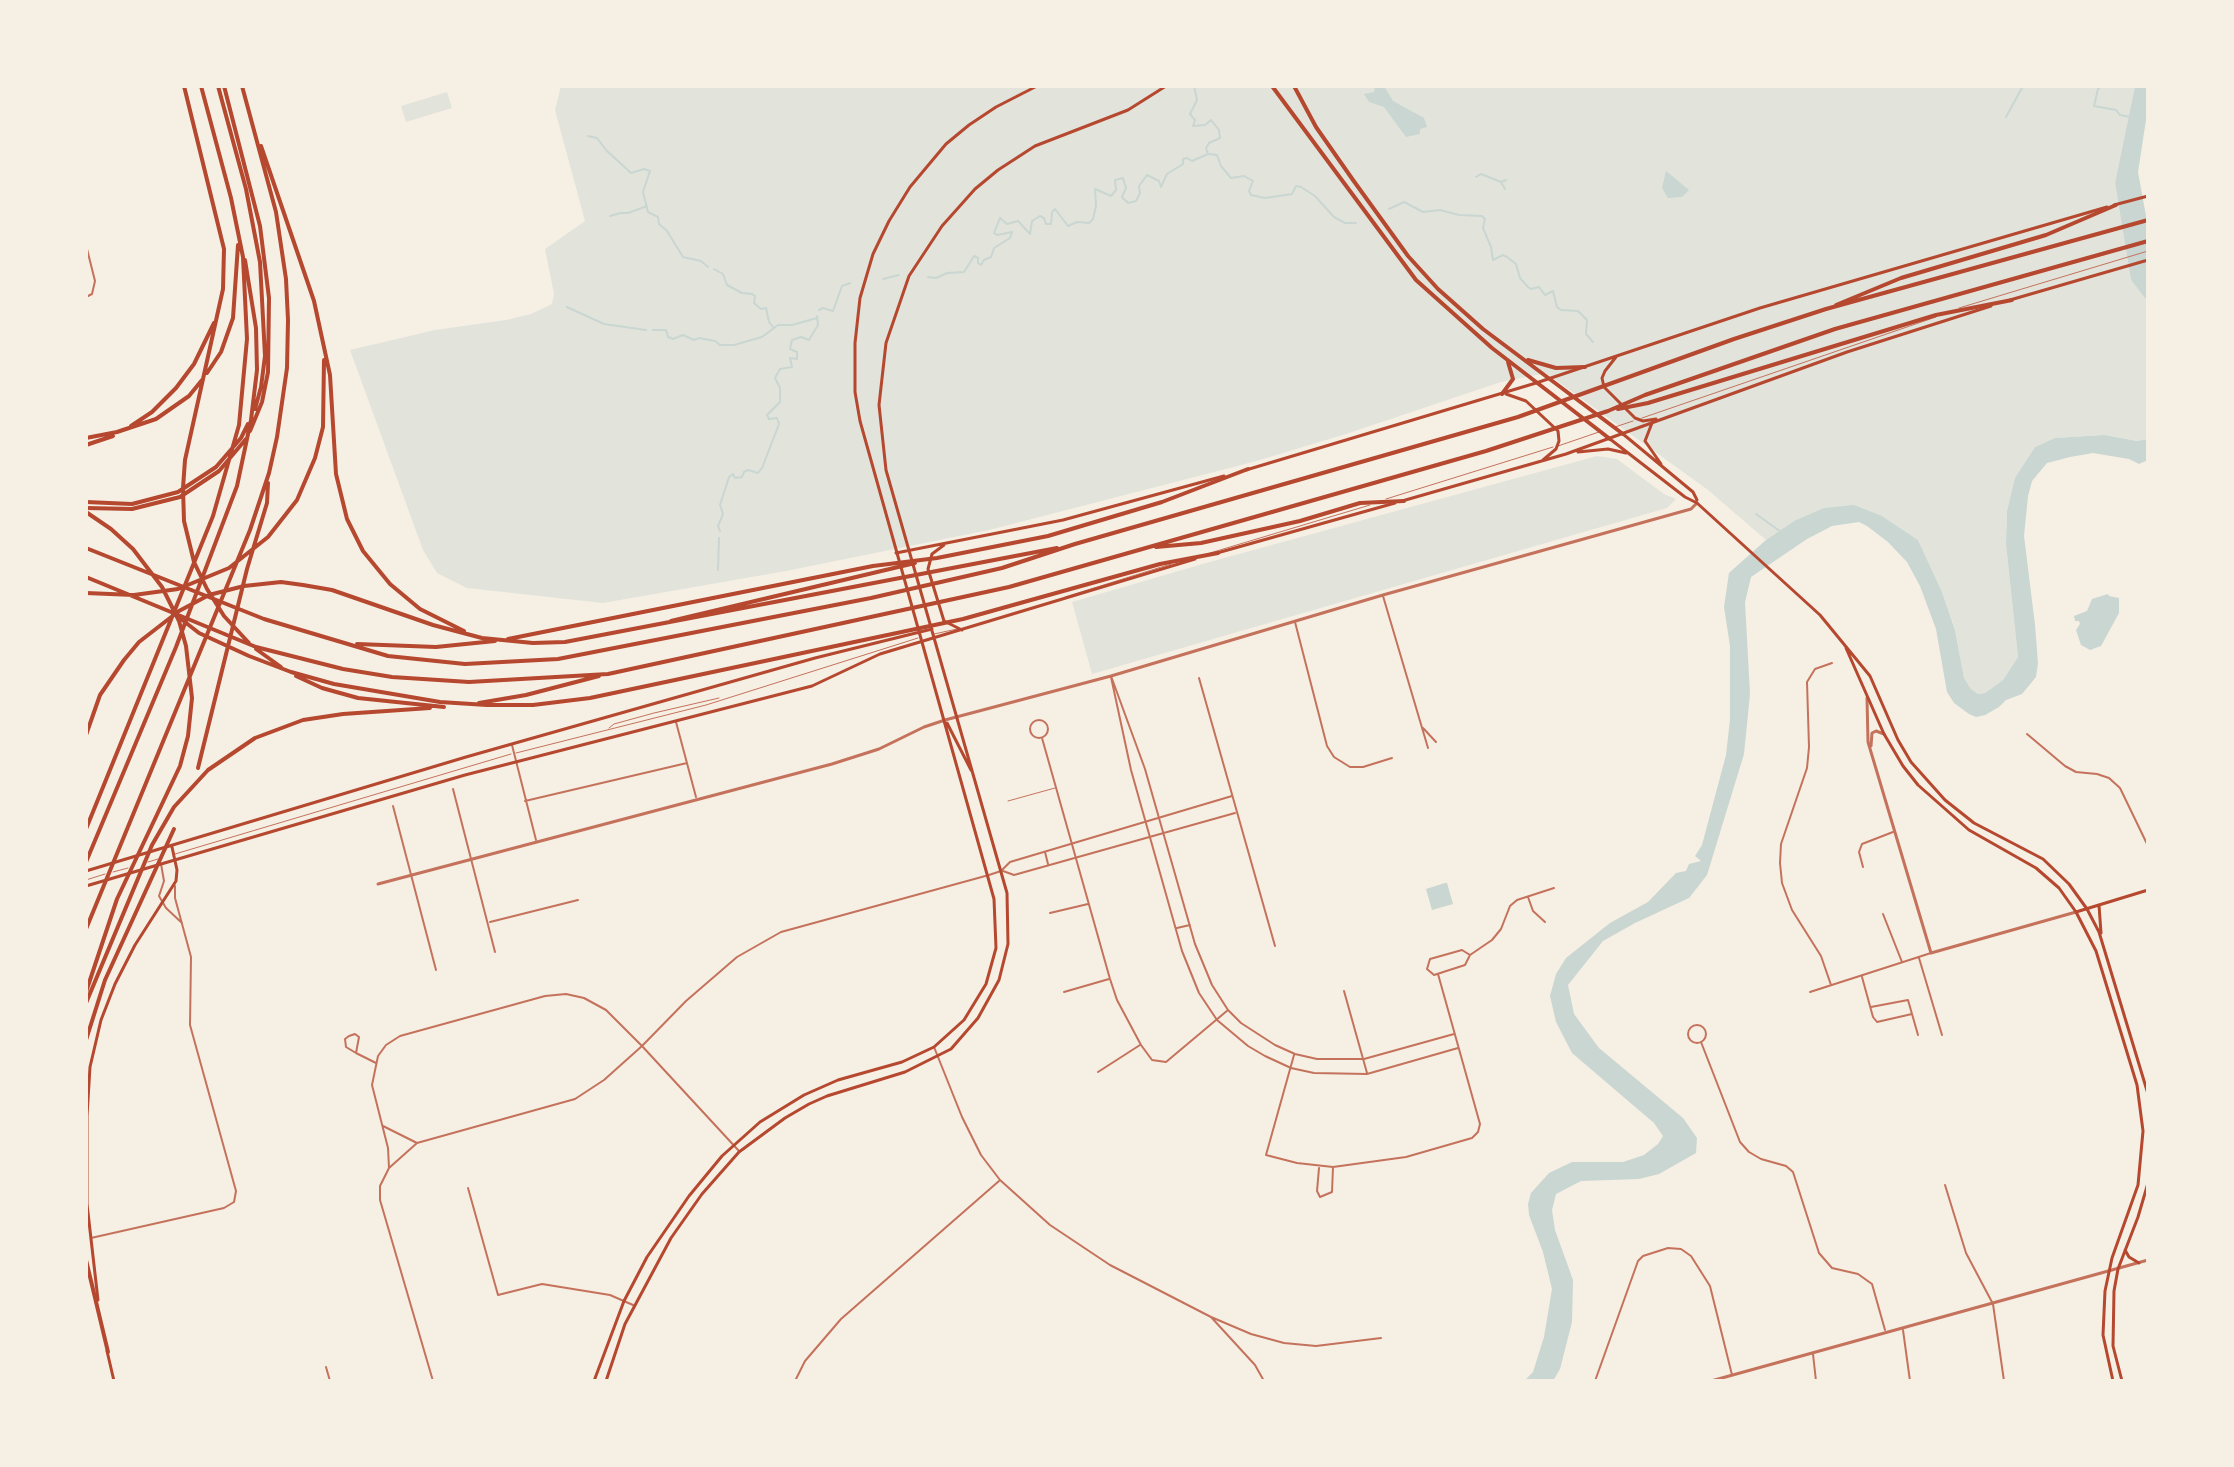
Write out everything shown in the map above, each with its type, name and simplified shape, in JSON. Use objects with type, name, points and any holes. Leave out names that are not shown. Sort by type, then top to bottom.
[{"type":"main road","points":[[184,86],[224,249],[223,289],[185,460],[183,488],[188,542],[198,572],[212,598],[251,645],[312,684],[358,698],[444,707]]},
{"type":"main road","points":[[86,862],[222,530],[247,444],[255,396],[256,328],[248,274],[201,86]]},
{"type":"main road","points":[[218,86],[255,227],[266,298]]},
{"type":"main road","points":[[86,507],[120,508],[165,497],[191,485],[216,467],[241,438],[253,413],[261,387],[265,356],[266,298],[260,226],[224,86]]},
{"type":"main road","points":[[242,86],[314,301],[330,375],[337,486],[355,537],[372,563],[406,598],[420,609],[469,634]]},
{"type":"main road","points":[[86,929],[250,530],[269,473],[283,405],[287,368],[286,279],[276,212],[242,86]]},
{"type":"main road","points":[[594,1381],[624,1301],[647,1257],[689,1196],[734,1144],[760,1122],[804,1095],[838,1080],[902,1062],[934,1047],[964,1020],[978,1000],[991,968],[996,948],[996,918],[989,875],[869,457],[855,392],[855,331],[868,268],[889,221],[910,187],[946,144],[996,107],[1037,86]]},
{"type":"main road","points":[[606,1381],[633,1305],[671,1238],[702,1194],[739,1152],[809,1104],[905,1072],[937,1057],[961,1040],[978,1018],[999,980],[1008,944],[1009,925],[1001,871],[886,470],[879,405],[886,343],[909,276],[942,226],[975,189],[1035,146],[1128,110],[1166,86]]},
{"type":"main road","points":[[1272,86],[1416,280],[1507,360],[1685,497],[1697,503],[1799,594],[1870,676],[1911,762],[1945,800],[1974,823],[2043,859],[2069,884],[2087,909],[2101,937],[2148,1094]]},
{"type":"main road","points":[[1294,86],[1316,127],[1353,180],[1408,256],[1438,289],[1623,434],[1693,492],[1697,503]]},
{"type":"main road","points":[[1345,187],[1353,180]]},
{"type":"main road","points":[[896,553],[1063,520],[1248,469],[1502,394],[1760,308],[2148,196]]},
{"type":"main road","points":[[1826,309],[1901,278],[2046,235],[2116,205]]},
{"type":"main road","points":[[86,438],[131,428],[167,412],[189,396],[215,363],[230,331],[235,305],[239,255],[234,210]]},
{"type":"main road","points":[[86,829],[201,547],[232,454],[245,382],[247,330],[243,257],[234,210]]},
{"type":"main road","points":[[86,548],[264,619],[388,656],[445,662],[505,663],[558,659],[871,598],[1002,568],[1075,544],[1518,417],[1826,309],[2148,220]]},
{"type":"main road","points":[[86,1003],[152,845],[174,807],[221,760],[276,729],[330,715],[444,707],[510,698],[608,674],[957,600],[1540,434],[1835,329],[2148,241]]},
{"type":"main road","points":[[86,886],[355,806],[812,686],[870,658],[923,641],[1080,592],[1566,454],[1847,352],[2057,285],[2148,260]]},
{"type":"main road","points":[[1608,411],[1648,403],[1936,315],[2012,300]]},
{"type":"main road","points":[[86,445],[128,428],[161,404],[194,364],[217,317]]},
{"type":"main road","points":[[86,593],[160,593],[193,584],[242,560],[282,520],[297,500],[319,443],[324,408],[324,351]]},
{"type":"main road","points":[[1616,357],[1602,378],[1604,387],[1635,418],[1643,421],[1662,419]]},
{"type":"main road","points":[[1524,358],[1556,368],[1585,367]]},
{"type":"main road","points":[[1502,394],[1513,379],[1507,360]]},
{"type":"main road","points":[[1502,394],[1523,399],[1558,431],[1556,449],[1540,462]]},
{"type":"main road","points":[[1652,423],[1645,441],[1666,470]]},
{"type":"main road","points":[[1566,454],[1593,449],[1629,454]]},
{"type":"main road","points":[[630,631],[945,556],[1048,536],[1162,502],[1248,469]]},
{"type":"main road","points":[[198,768],[247,569],[267,503],[269,473]]},
{"type":"main road","points":[[1146,548],[1201,543],[1300,521],[1360,503],[1404,501]]},
{"type":"main road","points":[[86,507],[141,558],[162,587],[179,621],[192,684],[191,720],[185,750],[113,907],[86,992]]},
{"type":"main road","points":[[947,543],[932,554],[928,569],[944,621],[964,630]]},
{"type":"main road","points":[[86,735],[100,695],[124,660],[157,625],[209,595],[244,586],[281,582],[332,590],[433,625],[482,638],[533,643],[565,642],[1075,544]]},
{"type":"main road","points":[[171,612],[199,633],[301,676],[395,695],[457,703],[549,703],[590,698],[963,619],[1160,564],[1218,553]]},
{"type":"main road","points":[[350,644],[471,645],[873,566],[937,558]]},
{"type":"main road","points":[[86,577],[285,656],[368,674],[469,682],[608,674]]},
{"type":"main road","points":[[86,871],[511,744],[815,658],[932,629]]},
{"type":"main road","points":[[1845,645],[1884,734],[1918,785],[1969,830],[2036,868],[2059,888],[2089,934],[2138,1090],[2143,1131],[2138,1185],[2108,1271],[2104,1305],[2105,1347],[2113,1381]]},
{"type":"main road","points":[[945,720],[975,780]]},
{"type":"main road","points":[[1894,751],[1902,747]]},
{"type":"main road","points":[[1939,806],[1945,800]]},
{"type":"main road","points":[[86,1040],[105,980],[174,829]]},
{"type":"main road","points":[[1996,844],[2001,836]]},
{"type":"main road","points":[[114,1381],[98,1303],[90,1238],[87,1116],[93,1050],[115,984],[135,945],[175,884],[177,873],[172,847]]},
{"type":"main road","points":[[2076,912],[2148,890]]},
{"type":"main road","points":[[2099,905],[2101,937]]},
{"type":"main road","points":[[2112,1001],[2121,998]]},
{"type":"main road","points":[[2138,1090],[2147,1088]]},
{"type":"main road","points":[[804,1095],[809,1104]]},
{"type":"main road","points":[[2122,1381],[2113,1346],[2113,1307],[2118,1269],[2148,1183]]},
{"type":"main road","points":[[2125,1250],[2129,1257],[2139,1263]]},
{"type":"main road","points":[[86,1260],[108,1352]]},
{"type":"main road","points":[[2105,1347],[2113,1346]]},
{"type":"street","points":[[86,245],[95,281],[92,294],[86,297]]},
{"type":"street","points":[[378,884],[859,756],[945,720],[1111,676],[1383,595],[1691,509],[1697,503]]},
{"type":"street","points":[[1383,595],[1428,748]]},
{"type":"street","points":[[1295,621],[1327,746],[1334,757],[1350,767],[1363,767],[1392,758]]},
{"type":"street","points":[[1831,985],[1821,956],[1792,910],[1782,883],[1780,863],[1781,844],[1807,768],[1807,682],[1815,669],[1832,663]]},
{"type":"street","points":[[1111,676],[1145,769],[1203,966],[1228,1010],[1255,1033],[1295,1054],[1317,1059],[1364,1059],[1454,1034]]},
{"type":"street","points":[[1111,676],[1145,821],[1189,973],[1217,1020],[1248,1046],[1291,1068],[1340,1075],[1367,1074],[1458,1048]]},
{"type":"street","points":[[1199,678],[1275,946]]},
{"type":"street","points":[[1866,697],[1869,716],[1867,734],[1871,750],[1931,953]]},
{"type":"street","points":[[1037,720],[1048,725],[1048,731],[1042,738],[1033,736],[1030,731],[1037,720]]},
{"type":"street","points":[[676,721],[697,801]]},
{"type":"street","points":[[1422,727],[1436,742]]},
{"type":"street","points":[[1871,750],[1872,733],[1884,734]]},
{"type":"street","points":[[2027,734],[2065,766],[2076,772],[2109,778],[2120,788],[2148,846]]},
{"type":"street","points":[[1042,738],[1110,979],[1117,1000],[1141,1045],[1152,1060],[1166,1062],[1228,1010]]},
{"type":"street","points":[[511,744],[537,841]]},
{"type":"street","points":[[525,801],[687,763]]},
{"type":"street","points":[[453,789],[495,952]]},
{"type":"street","points":[[433,1381],[380,1200],[380,1186],[389,1168],[417,1143],[575,1099],[604,1080],[737,957],[781,932],[989,875],[1001,871],[1010,862],[1232,796]]},
{"type":"street","points":[[393,806],[436,970]]},
{"type":"street","points":[[1001,871],[1014,875],[1237,813]]},
{"type":"street","points":[[1863,867],[1859,847],[1895,832]]},
{"type":"street","points":[[158,851],[164,881],[159,895],[184,928]]},
{"type":"street","points":[[1045,852],[1049,865]]},
{"type":"street","points":[[90,1238],[202,1214],[234,1202],[236,1191],[190,1025],[191,957],[174,895],[175,884]]},
{"type":"street","points":[[1470,955],[1462,950],[1430,959],[1427,969],[1430,973],[1438,974],[1465,965],[1470,955],[1492,940],[1501,929],[1510,906],[1527,896],[1554,888]]},
{"type":"street","points":[[1527,896],[1533,911],[1545,922]]},
{"type":"street","points":[[488,922],[578,900]]},
{"type":"street","points":[[1050,913],[1089,903]]},
{"type":"street","points":[[1810,992],[1931,953],[2076,912]]},
{"type":"street","points":[[1883,914],[1902,963]]},
{"type":"street","points":[[1176,929],[1190,925]]},
{"type":"street","points":[[1919,957],[1942,1035]]},
{"type":"street","points":[[1295,1054],[1266,1155],[1319,1167],[1333,1167],[1406,1157],[1472,1138],[1480,1124],[1438,974]]},
{"type":"street","points":[[1861,976],[1873,1017],[1880,1023],[1912,1014]]},
{"type":"street","points":[[1064,992],[1110,979]]},
{"type":"street","points":[[1344,991],[1367,1074]]},
{"type":"street","points":[[389,1168],[388,1148],[372,1085],[376,1063],[386,1045],[400,1036],[545,996],[566,994],[593,1001],[642,1046],[739,1152]]},
{"type":"street","points":[[1870,1008],[1908,1000],[1918,1035]]},
{"type":"street","points":[[1694,1026],[1705,1030],[1706,1036],[1701,1042],[1694,1043],[1689,1039],[1688,1032],[1694,1026]]},
{"type":"street","points":[[356,1053],[359,1037],[355,1034],[344,1043],[346,1047],[356,1053],[376,1063]]},
{"type":"street","points":[[1701,1042],[1740,1142],[1761,1159],[1786,1166],[1793,1172],[1819,1253],[1832,1268],[1858,1274],[1872,1284],[1886,1333]]},
{"type":"street","points":[[1098,1072],[1141,1045]]},
{"type":"street","points":[[934,1047],[968,1130],[981,1155],[1000,1180],[1050,1225],[1100,1258],[1211,1317],[1251,1334],[1284,1343],[1316,1346],[1381,1338]]},
{"type":"street","points":[[382,1125],[417,1143]]},
{"type":"street","points":[[1319,1167],[1317,1191],[1320,1197],[1332,1192],[1333,1167]]},
{"type":"street","points":[[795,1381],[805,1361],[841,1319],[1000,1180]]},
{"type":"street","points":[[1945,1185],[1966,1253],[1993,1304],[2004,1381]]},
{"type":"street","points":[[468,1188],[498,1295],[542,1284],[610,1295],[633,1305]]},
{"type":"street","points":[[1595,1381],[1638,1261],[1643,1256],[1668,1248],[1681,1249],[1691,1256],[1710,1286],[1732,1375]]},
{"type":"street","points":[[1711,1381],[2148,1260]]},
{"type":"street","points":[[1211,1317],[1255,1365],[1264,1381]]},
{"type":"street","points":[[1903,1329],[1910,1381]]},
{"type":"street","points":[[1813,1353],[1816,1381]]},
{"type":"street","points":[[326,1367],[330,1381]]},
{"type":"lane","points":[[1614,427],[1971,303],[2148,251]]},
{"type":"lane","points":[[86,880],[514,753],[656,719],[916,638],[1043,605],[1087,588],[1359,508],[1599,432]]},
{"type":"lane","points":[[608,729],[614,724],[666,709],[722,698]]},
{"type":"lane","points":[[1008,801],[1056,788]]},
{"type":"shaded area","points":[[561,86],[2135,86],[2115,183],[2131,280],[2148,302],[2148,439],[2137,441],[2105,435],[2055,438],[2035,447],[2015,479],[2007,511],[2006,544],[2018,657],[2003,680],[1985,693],[1978,694],[1964,678],[1955,629],[1918,540],[1882,516],[1794,521],[1766,540],[1708,490],[1546,373],[1501,382],[1253,462],[989,530],[786,571],[603,603],[467,588],[437,573],[423,550],[350,350],[435,330],[506,320],[531,314],[552,304],[554,294],[545,249],[585,221],[555,110]]},
{"type":"shaded area","points":[[1375,86],[1384,86],[1393,101],[1424,118],[1427,127],[1420,129],[1420,134],[1406,137],[1384,107],[1369,102],[1364,94],[1374,92]]},
{"type":"shaded area","points":[[2135,86],[2148,86],[2148,107],[2138,172],[2148,227],[2148,302],[2131,280],[2115,183]]},
{"type":"shaded area","points":[[447,92],[452,108],[406,122],[401,106]]},
{"type":"shaded area","points":[[1666,171],[1689,190],[1682,197],[1668,198],[1662,188]]},
{"type":"shaded area","points":[[2105,435],[2137,441],[2148,439],[2148,460],[2139,464],[2129,459],[2093,453],[2070,457],[2047,463],[2032,481],[2024,536],[2035,625],[2036,677],[2022,694],[2006,700],[1985,715],[1976,717],[1969,714],[1954,703],[1947,692],[1936,629],[1920,586],[1907,562],[1867,526],[1859,522],[1832,526],[1751,577],[1745,602],[1750,694],[1744,754],[1707,875],[1689,898],[1603,941],[1568,985],[1574,1014],[1599,1048],[1683,1118],[1697,1138],[1696,1153],[1659,1174],[1639,1179],[1581,1181],[1556,1194],[1552,1210],[1555,1230],[1573,1280],[1572,1322],[1560,1369],[1553,1381],[1524,1381],[1533,1372],[1544,1337],[1552,1289],[1529,1215],[1531,1193],[1549,1173],[1572,1162],[1623,1162],[1644,1155],[1663,1136],[1654,1123],[1572,1053],[1556,1022],[1550,996],[1556,974],[1566,958],[1610,923],[1648,902],[1676,873],[1686,871],[1689,864],[1701,861],[1695,856],[1702,845],[1726,755],[1730,720],[1730,646],[1724,607],[1729,573],[1766,540],[1794,521],[1824,508],[1854,505],[1882,516],[1918,540],[1942,592],[1955,630],[1964,678],[1978,694],[1985,693],[2003,680],[2018,657],[2006,544],[2007,511],[2015,478],[2035,447],[2055,438]]},
{"type":"shaded area","points":[[1597,456],[1617,459],[1664,494],[1676,499],[1667,508],[1092,674],[1072,602]]},
{"type":"shaded area","points":[[2108,594],[2119,598],[2119,613],[2101,646],[2090,650],[2081,645],[2076,630],[2080,624],[2074,616],[2087,611],[2092,599]]},
{"type":"shaded area","points":[[1447,883],[1453,904],[1432,910],[1426,889]]},
{"type":"waterway","points":[[1194,86],[1197,100],[1190,114],[1195,120],[1193,126],[1205,125],[1211,120],[1219,130],[1220,138],[1209,143],[1206,148],[1208,154],[1217,155],[1231,178],[1244,176],[1253,181],[1249,191],[1251,195],[1265,198],[1292,194],[1296,186],[1301,187],[1315,196],[1334,217],[1345,223],[1356,223]]},
{"type":"waterway","points":[[2006,117],[2023,86]]},
{"type":"waterway","points":[[2102,86],[2098,89],[2094,106],[2116,110],[2120,115],[2130,117]]},
{"type":"waterway","points":[[588,136],[597,138],[631,173],[644,169],[650,171],[643,192],[648,212],[658,217],[659,224],[683,257],[701,261],[708,267]]},
{"type":"waterway","points":[[928,277],[964,272],[974,256],[981,265],[991,257],[994,248],[1010,238],[1012,232],[994,233],[1000,218],[1007,224],[1018,221],[1030,234],[1032,221],[1040,216],[1046,224],[1051,224],[1055,209],[1068,226],[1077,222],[1089,223],[1096,206],[1095,189],[1111,196],[1116,190],[1115,180],[1123,178],[1126,188],[1122,197],[1128,203],[1136,201],[1139,186],[1147,175],[1159,181],[1161,187],[1167,174],[1183,164],[1183,159],[1192,161],[1208,154]]},
{"type":"waterway","points":[[1476,177],[1481,174],[1501,182],[1506,180],[1501,182],[1505,189]]},
{"type":"waterway","points":[[1389,209],[1404,202],[1423,212],[1440,210],[1482,216],[1493,260],[1503,255],[1507,257],[1516,264],[1520,278],[1528,287],[1539,287],[1545,295],[1553,291],[1557,307],[1578,311],[1587,320],[1586,334],[1593,342]]},
{"type":"waterway","points":[[610,216],[647,206]]},
{"type":"waterway","points":[[714,269],[723,274],[727,285],[755,296],[754,303],[761,309],[766,308],[773,327]]},
{"type":"waterway","points":[[883,279],[899,275]]},
{"type":"waterway","points":[[819,310],[833,311],[842,286],[850,283]]},
{"type":"waterway","points":[[567,307],[604,324],[646,330]]},
{"type":"waterway","points":[[720,531],[718,526],[723,514],[720,505],[729,477],[733,474],[735,478],[742,477],[748,470],[758,473],[762,468],[779,424],[777,418],[769,419],[767,415],[780,402],[780,388],[775,378],[780,369],[792,367],[790,358],[797,359],[797,352],[790,349],[792,340],[801,337],[809,340],[818,325],[817,316]]},
{"type":"waterway","points":[[653,330],[666,330],[668,337],[673,339],[683,335],[694,340],[699,338],[720,345],[734,345],[762,337],[778,325],[792,325],[817,318]]},
{"type":"waterway","points":[[1756,514],[1781,532]]},
{"type":"waterway","points":[[718,570],[719,538]]}]
